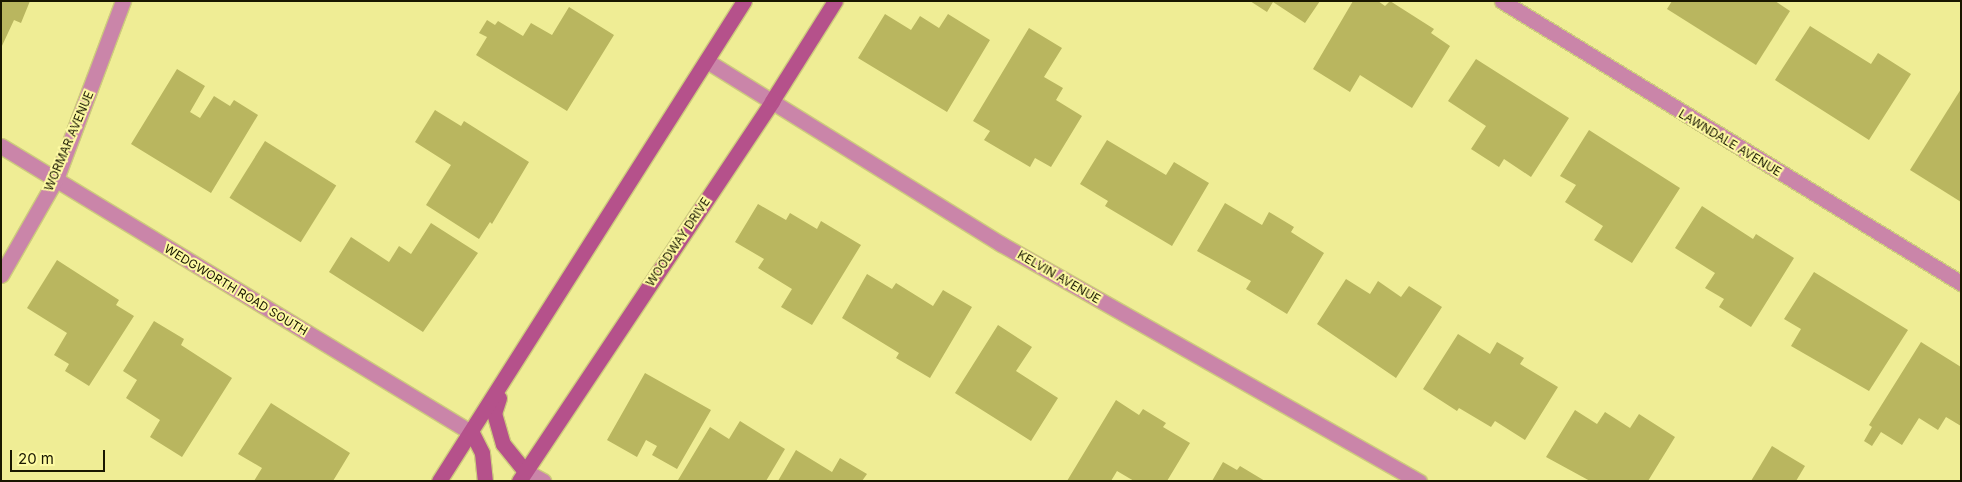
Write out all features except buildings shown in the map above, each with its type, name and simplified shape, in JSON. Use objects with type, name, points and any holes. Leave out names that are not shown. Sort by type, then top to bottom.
[{"type":"street","name":"WORMAR AVENUE","points":[[1,275],[56,179],[123,1]]},
{"type":"street","points":[[439,481],[472,433],[744,1]]},
{"type":"street","name":"WOODWAY DRIVE","points":[[522,476],[772,101],[836,1]]},
{"type":"street","name":"LAWNDALE AVENUE","points":[[1502,1],[1961,283]]},
{"type":"street","name":"KELVIN AVENUE","points":[[707,61],[1001,244],[1419,481]]},
{"type":"street","name":"WEDGWORTH ROAD SOUTH","points":[[1,146],[472,433]]},
{"type":"street","points":[[503,384],[494,413],[503,444],[522,476],[543,481]]},
{"type":"street","points":[[472,433],[482,453],[485,481]]}]
